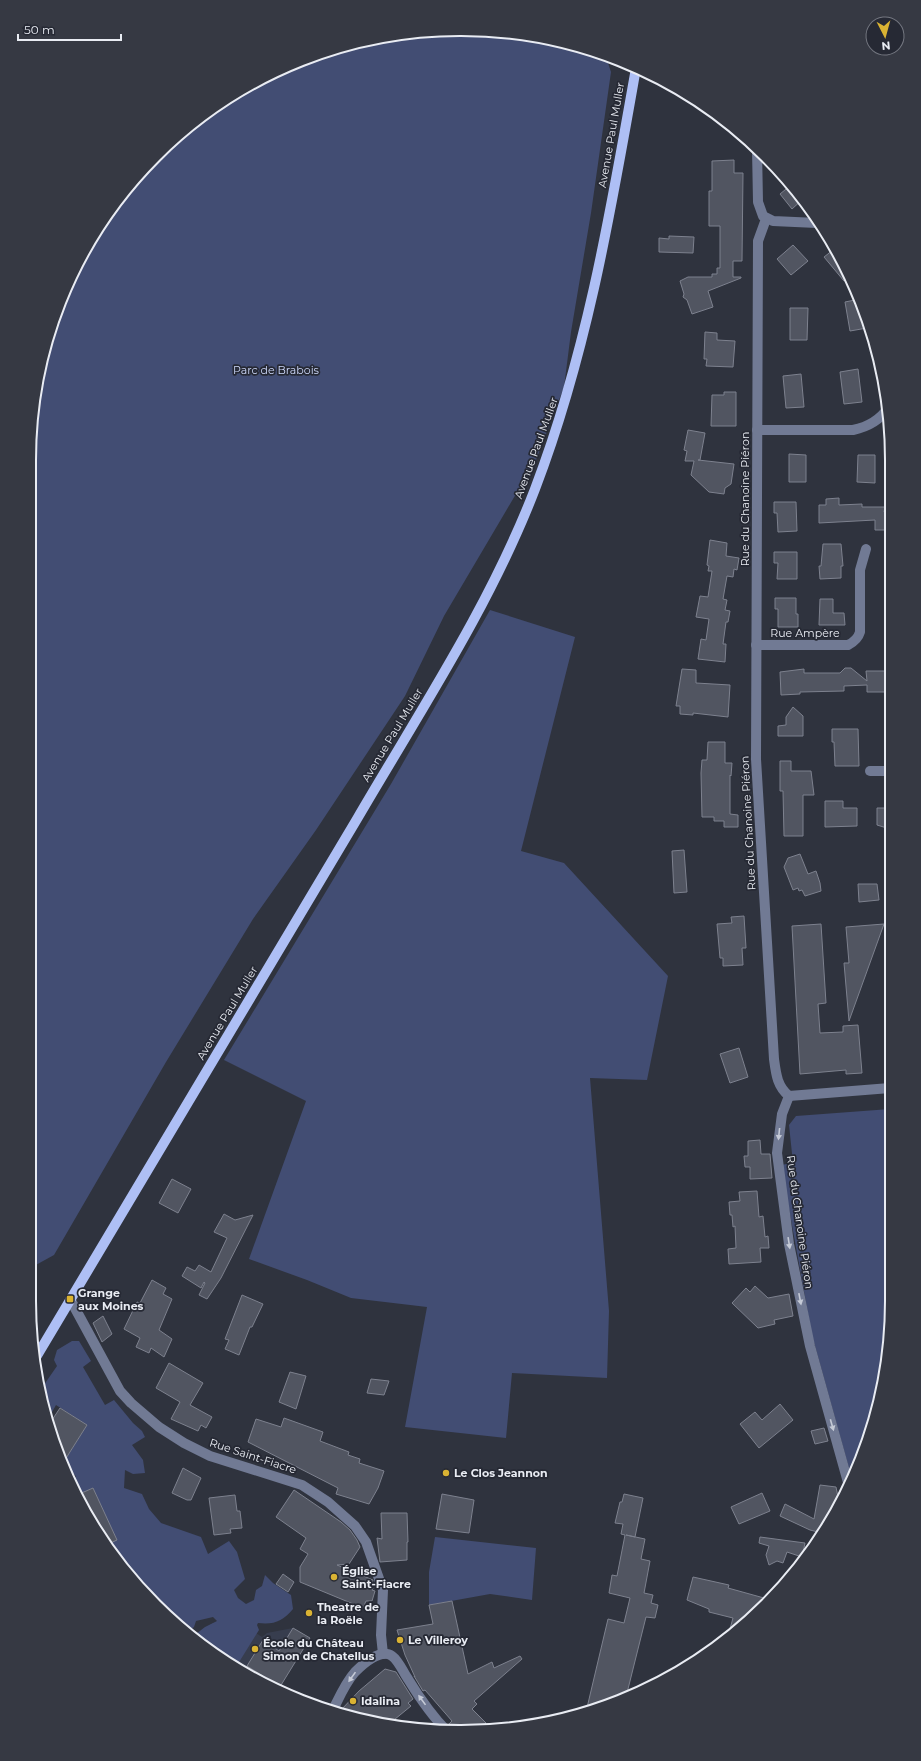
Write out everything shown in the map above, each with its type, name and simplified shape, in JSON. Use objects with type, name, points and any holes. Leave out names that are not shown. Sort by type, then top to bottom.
[{"type":"main road","name":"Avenue Paul Muller","points":[[39,1351],[470,628],[500,569],[534,492],[574,375],[589,314],[635,74]]},
{"type":"street","points":[[757,157],[758,202],[760,212],[766,219],[811,223]]},
{"type":"street","name":"Rue du Chanoine Piéron","points":[[766,219],[758,241],[756,645],[757,792],[774,1059],[779,1084],[782,1091],[789,1096],[782,1114],[777,1153],[789,1244],[810,1346],[846,1477]]},
{"type":"street","points":[[757,430],[853,430],[860,429],[876,421],[882,414]]},
{"type":"street","name":"Rue Ampère","points":[[756,645],[848,645],[853,643],[860,632],[860,570],[866,549]]},
{"type":"street","points":[[870,771],[885,771]]},
{"type":"street","points":[[789,1096],[885,1088]]},
{"type":"street","name":"Rue Saint-Fiacre","points":[[70,1299],[120,1391],[130,1403],[160,1428],[210,1456],[311,1490],[354,1526],[366,1542],[383,1590],[381,1635],[383,1654]]},
{"type":"street","points":[[335,1706],[343,1690],[356,1671],[375,1657],[383,1654],[393,1656],[423,1702],[441,1724]]},
{"type":"shaded area","name":"École du Château Simon de Chatellus","points":[[213,1623],[256,1633],[262,1637],[267,1633],[293,1628],[310,1638],[281,1685],[248,1668],[197,1633]]},
{"type":"green space","name":"Parc de Brabois","points":[[460,36],[488,37],[543,44],[570,50],[608,63],[611,72],[564,387],[536,460],[444,616],[405,696],[316,830],[253,919],[166,1062],[54,1255],[36,1265],[36,460],[37,433],[44,378],[50,351],[68,298],[93,248],[108,225],[124,202],[160,160],[202,124],[225,108],[248,93],[298,68],[351,50],[378,44],[433,37]]},
{"type":"green space","points":[[490,610],[575,637],[521,851],[564,863],[668,976],[647,1080],[590,1078],[609,1311],[607,1378],[512,1373],[506,1438],[405,1427],[427,1307],[351,1298],[249,1259],[306,1101],[224,1060],[391,784]]},
{"type":"green space","points":[[885,1109],[884,1328],[877,1383],[871,1410],[850,1470],[812,1335],[781,1165],[793,1163],[789,1125],[796,1116]]},
{"type":"green space","points":[[72,1341],[79,1341],[91,1361],[83,1367],[105,1405],[114,1400],[133,1423],[142,1431],[145,1437],[132,1445],[143,1460],[145,1473],[133,1474],[125,1470],[124,1488],[142,1494],[149,1509],[161,1523],[201,1537],[208,1554],[229,1541],[237,1552],[245,1579],[234,1590],[238,1598],[246,1604],[254,1600],[256,1590],[262,1586],[265,1575],[273,1583],[291,1595],[293,1609],[286,1617],[273,1623],[258,1623],[257,1625],[259,1630],[239,1662],[197,1633],[217,1621],[213,1617],[196,1621],[192,1629],[160,1601],[141,1580],[112,1542],[116,1540],[93,1488],[82,1493],[75,1478],[76,1476],[73,1474],[66,1458],[87,1425],[56,1405],[51,1414],[44,1384],[57,1366],[54,1360],[57,1350]]},
{"type":"green space","points":[[435,1537],[536,1548],[532,1600],[490,1594],[429,1605],[429,1572]]},
{"type":"building","points":[[734,160],[734,173],[743,173],[742,261],[733,261],[733,277],[741,278],[708,291],[713,307],[692,314],[687,300],[683,297],[684,294],[680,281],[688,277],[712,277],[712,274],[717,274],[717,268],[720,268],[720,226],[709,226],[709,191],[712,191],[712,161]]},
{"type":"building","points":[[786,189],[798,204],[792,209],[780,194]]},
{"type":"building","points":[[669,236],[694,237],[693,253],[659,252],[659,238],[669,239]]},
{"type":"building","points":[[793,245],[808,261],[791,275],[777,259]]},
{"type":"building","points":[[830,252],[845,281],[844,281],[824,257]]},
{"type":"building","points":[[854,300],[864,329],[850,331],[845,302]]},
{"type":"building","points":[[790,308],[808,308],[807,340],[790,340]]},
{"type":"building","points":[[705,332],[717,333],[717,340],[735,341],[733,367],[706,366],[707,359],[704,359]]},
{"type":"building","points":[[858,369],[862,402],[844,404],[840,372]]},
{"type":"building","points":[[801,374],[804,407],[786,408],[783,376]]},
{"type":"building","points":[[724,392],[736,392],[736,426],[711,426],[712,395],[724,395]]},
{"type":"building","points":[[688,430],[705,433],[700,460],[698,460],[734,464],[731,484],[725,488],[724,494],[709,492],[691,475],[694,461],[685,461],[687,451],[684,450]]},
{"type":"building","points":[[789,454],[806,455],[806,482],[789,482]]},
{"type":"building","points":[[858,455],[875,455],[875,483],[857,482]]},
{"type":"building","points":[[839,498],[839,505],[862,504],[862,507],[885,507],[885,530],[875,530],[875,520],[819,523],[819,505],[826,505],[826,499]]},
{"type":"building","points":[[774,502],[796,502],[797,531],[778,532],[777,513],[774,513]]},
{"type":"building","points":[[710,540],[727,543],[726,556],[739,558],[737,570],[734,569],[733,577],[727,576],[723,599],[727,600],[725,610],[730,611],[728,622],[726,622],[723,644],[726,644],[725,662],[698,659],[701,639],[706,640],[709,619],[696,617],[700,596],[708,597],[712,571],[708,571],[709,566],[707,565]]},
{"type":"building","points":[[823,544],[841,544],[843,566],[841,566],[841,578],[820,579],[819,566],[821,566]]},
{"type":"building","points":[[774,552],[797,552],[797,579],[777,579],[778,563],[774,563]]},
{"type":"building","points":[[775,598],[796,598],[798,627],[778,627],[778,609],[775,609]]},
{"type":"building","points":[[820,599],[833,599],[833,613],[844,613],[845,625],[819,625]]},
{"type":"building","points":[[845,668],[851,668],[867,681],[866,671],[885,671],[885,692],[867,692],[867,685],[844,686],[844,691],[800,692],[800,694],[781,695],[780,672],[804,669],[804,673],[840,673]]},
{"type":"building","points":[[682,669],[696,670],[696,683],[730,685],[728,717],[693,713],[693,715],[680,714],[680,706],[676,706]]},
{"type":"building","points":[[793,707],[803,716],[803,736],[778,736],[778,726],[786,725],[786,717]]},
{"type":"building","points":[[832,729],[858,729],[859,766],[835,766]]},
{"type":"building","points":[[708,742],[725,742],[725,763],[732,763],[731,776],[730,775],[730,814],[738,815],[738,827],[724,827],[724,821],[714,821],[714,817],[702,817],[702,760],[707,760]]},
{"type":"building","points":[[780,761],[791,761],[791,771],[811,771],[814,795],[803,795],[803,836],[784,836],[783,791],[780,791]]},
{"type":"building","points":[[825,801],[843,801],[843,808],[857,808],[857,826],[825,827]]},
{"type":"building","points":[[877,808],[885,808],[885,827],[877,825]]},
{"type":"building","points":[[684,850],[687,892],[674,893],[672,851]]},
{"type":"building","points":[[800,854],[808,874],[816,871],[821,891],[805,896],[802,890],[799,891],[798,888],[793,890],[784,867],[788,858]]},
{"type":"building","points":[[858,884],[877,884],[879,900],[859,902]]},
{"type":"building","points":[[744,916],[746,948],[742,948],[743,965],[723,966],[723,958],[720,958],[717,924],[732,923],[731,917]]},
{"type":"building","points":[[821,924],[826,1003],[818,1004],[820,1033],[843,1032],[843,1026],[858,1025],[862,1073],[846,1074],[846,1070],[800,1074],[792,926]]},
{"type":"building","points":[[884,924],[849,1021],[844,963],[849,963],[846,927]]},
{"type":"building","points":[[739,1048],[748,1077],[730,1083],[720,1054]]},
{"type":"building","points":[[760,1140],[761,1154],[770,1154],[772,1178],[750,1179],[750,1167],[745,1167],[744,1156],[748,1156],[748,1141]]},
{"type":"building","points":[[172,1179],[191,1189],[178,1213],[159,1203]]},
{"type":"building","points":[[757,1191],[759,1217],[763,1216],[765,1237],[768,1236],[769,1248],[760,1248],[761,1262],[729,1264],[728,1249],[736,1248],[735,1226],[733,1227],[729,1202],[740,1201],[739,1192]]},
{"type":"building","points":[[224,1214],[235,1220],[253,1215],[221,1278],[207,1299],[199,1295],[205,1283],[204,1282],[201,1288],[182,1276],[187,1267],[195,1271],[199,1265],[211,1272],[227,1238],[214,1232]]},
{"type":"building","points":[[152,1280],[166,1288],[163,1294],[172,1299],[159,1330],[172,1339],[164,1357],[151,1348],[149,1353],[136,1347],[140,1338],[124,1329],[137,1302],[140,1303]]},
{"type":"building","points":[[755,1286],[768,1298],[789,1294],[793,1316],[774,1320],[775,1324],[758,1328],[732,1303],[746,1288],[750,1292]]},
{"type":"building","points":[[242,1295],[263,1304],[252,1327],[250,1327],[239,1355],[225,1349],[229,1340],[225,1339]]},
{"type":"building","points":[[103,1316],[112,1334],[102,1342],[93,1323]]},
{"type":"building","points":[[169,1363],[203,1383],[190,1405],[212,1417],[206,1428],[201,1425],[198,1431],[171,1419],[180,1402],[156,1388]]},
{"type":"building","points":[[290,1372],[306,1376],[296,1409],[279,1402]]},
{"type":"building","points":[[371,1379],[389,1381],[384,1395],[367,1393]]},
{"type":"building","points":[[780,1404],[793,1420],[759,1448],[740,1424],[755,1412],[762,1420]]},
{"type":"building","points":[[60,1408],[87,1425],[66,1458],[59,1437],[53,1419]]},
{"type":"building","points":[[284,1418],[323,1432],[320,1441],[349,1452],[348,1455],[360,1459],[359,1463],[384,1471],[378,1488],[369,1504],[336,1494],[338,1488],[248,1442],[256,1419],[281,1427]]},
{"type":"building","points":[[824,1428],[828,1441],[815,1444],[811,1431]]},
{"type":"building","points":[[183,1468],[201,1478],[191,1500],[187,1500],[172,1493]]},
{"type":"building","points":[[820,1485],[836,1487],[838,1495],[816,1531],[780,1516],[785,1504],[814,1519]]},
{"type":"building","points":[[93,1488],[117,1540],[112,1542],[93,1513],[82,1493]]},
{"type":"building","points":[[294,1490],[341,1522],[350,1530],[357,1540],[360,1547],[349,1564],[337,1565],[373,1580],[371,1587],[373,1588],[372,1590],[375,1591],[372,1601],[366,1601],[363,1608],[300,1582],[300,1567],[308,1554],[300,1549],[306,1538],[276,1517]]},
{"type":"building","points":[[762,1493],[770,1511],[739,1524],[731,1507]]},
{"type":"building","points":[[442,1494],[474,1500],[469,1533],[436,1529]]},
{"type":"building","points":[[624,1494],[643,1498],[635,1537],[645,1539],[641,1559],[650,1561],[644,1593],[653,1595],[651,1603],[658,1605],[655,1618],[646,1617],[628,1691],[588,1705],[608,1619],[624,1623],[630,1598],[609,1593],[612,1575],[617,1576],[625,1535],[621,1534],[623,1524],[615,1523],[620,1502],[622,1502]]},
{"type":"building","points":[[235,1495],[237,1511],[240,1511],[242,1528],[230,1529],[231,1533],[214,1535],[209,1498]]},
{"type":"building","points":[[381,1513],[407,1513],[407,1560],[380,1562],[377,1538],[382,1539]]},
{"type":"building","points":[[760,1537],[805,1543],[804,1550],[799,1556],[787,1552],[783,1563],[777,1561],[769,1565],[766,1555],[769,1546],[759,1543]]},
{"type":"building","points":[[283,1574],[294,1582],[288,1592],[276,1584]]},
{"type":"building","points":[[693,1577],[729,1585],[728,1588],[764,1598],[730,1628],[733,1618],[709,1612],[709,1609],[687,1600]]},
{"type":"building","points":[[452,1601],[468,1674],[492,1662],[494,1668],[520,1656],[522,1659],[474,1701],[477,1704],[472,1709],[486,1723],[485,1724],[449,1725],[452,1721],[425,1690],[423,1691],[414,1676],[415,1677],[405,1655],[397,1630],[433,1624],[429,1605]]},
{"type":"building","points":[[293,1628],[310,1638],[281,1685],[247,1666],[263,1640],[279,1651]]},
{"type":"building","points":[[385,1669],[396,1672],[413,1699],[408,1703],[411,1706],[395,1719],[343,1708],[359,1691]]},
{"type":"place","name":"Grange aux Moines","points":[[70,1299]]},
{"type":"place","name":"Le Clos Jeannon","points":[[446,1473]]},
{"type":"place","name":"Église Saint-Fiacre","points":[[334,1577]]},
{"type":"place","name":"Theatre de la Roële","points":[[309,1613]]},
{"type":"place","name":"Le Villeroy","points":[[400,1640]]},
{"type":"place","name":"École du Château Simon de Chatellus","points":[[255,1649]]},
{"type":"place","name":"Idalina","points":[[353,1701]]}]
